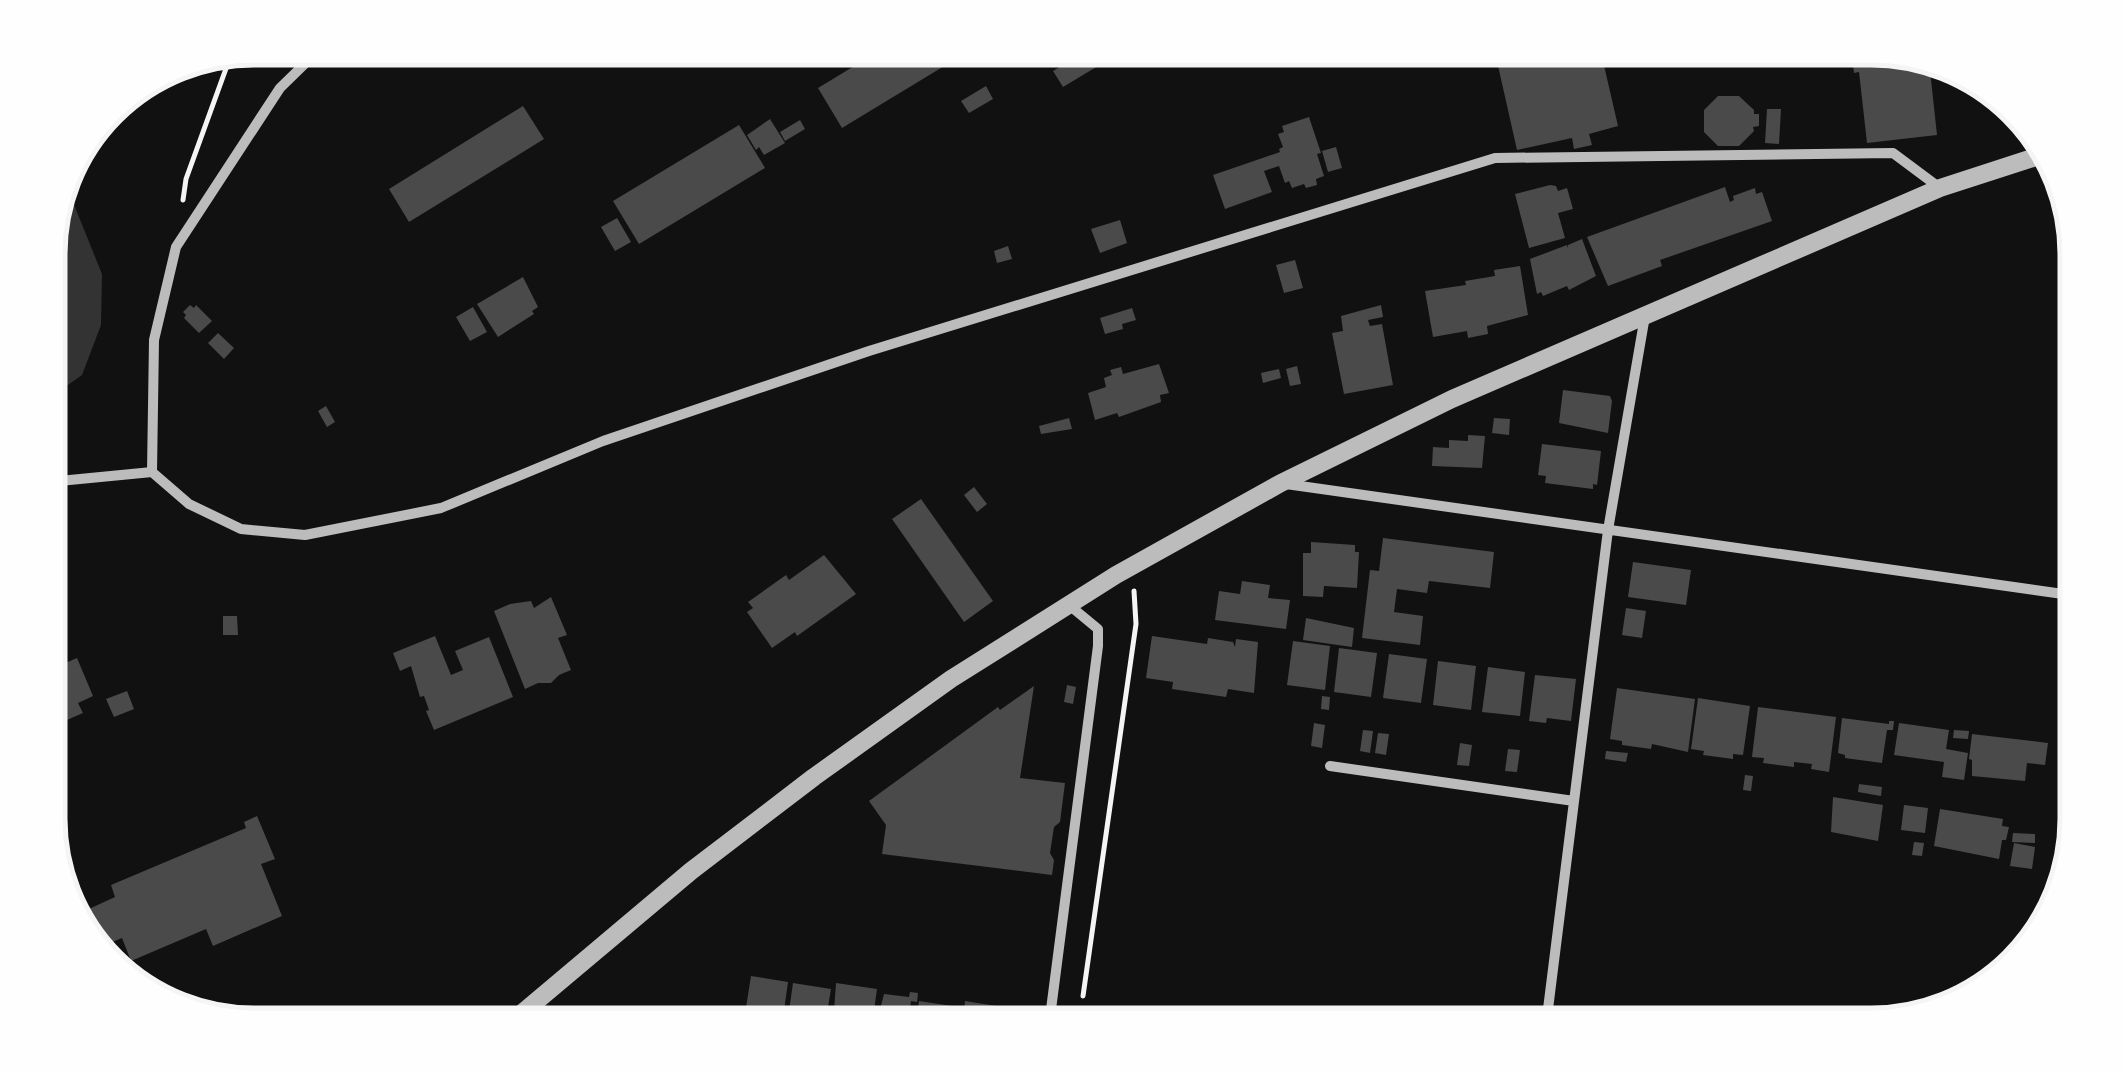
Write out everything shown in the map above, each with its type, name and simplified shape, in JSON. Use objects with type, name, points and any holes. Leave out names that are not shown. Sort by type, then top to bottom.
[{"type":"street","points":[[152,472],[154,340],[176,247],[280,88],[304,65]]},
{"type":"street","points":[[65,480],[152,472],[189,504],[241,530],[304,535],[441,508],[603,441],[869,351],[1495,158],[1893,153],[1940,188]]},
{"type":"street","points":[[529,1008],[690,872],[814,777],[951,680],[1126,570],[1281,483],[1452,399],[1940,188],[2034,158]]},
{"type":"street","points":[[1548,1008],[1608,530],[1646,316]]},
{"type":"street","points":[[1281,483],[2060,594]]},
{"type":"street","points":[[1051,1008],[1098,646],[1098,628],[1069,605]]},
{"type":"street","points":[[1330,766],[1574,801]]},
{"type":"path","points":[[176,247],[186,178],[226,67]]},
{"type":"path","points":[[1082,1008],[1136,624],[1136,596],[1126,570]]},
{"type":"shaded area","points":[[73,202],[102,274],[101,325],[82,375],[65,387],[65,241]]},
{"type":"building","points":[[856,65],[946,65],[842,128],[818,88]]},
{"type":"building","points":[[1063,65],[1098,66],[1063,87],[1053,71]]},
{"type":"building","points":[[1498,65],[1604,65],[1618,126],[1589,134],[1592,145],[1574,149],[1572,138],[1517,150]]},
{"type":"building","points":[[1853,65],[1871,65],[1930,74],[1937,135],[1867,143],[1859,72],[1854,73]]},
{"type":"building","points":[[986,86],[993,99],[969,113],[961,101]]},
{"type":"building","points":[[1718,96],[1739,96],[1754,114],[1759,114],[1759,126],[1753,127],[1754,131],[1739,146],[1718,146],[1704,132],[1704,110]]},
{"type":"building","points":[[523,106],[544,139],[409,222],[389,189]]},
{"type":"building","points":[[1767,109],[1781,109],[1779,144],[1765,143]]},
{"type":"building","points":[[1309,117],[1324,176],[1316,179],[1317,185],[1292,188],[1289,181],[1285,183],[1279,166],[1264,171],[1272,192],[1225,209],[1213,175],[1280,152],[1283,147],[1278,134],[1284,132],[1282,126]]},
{"type":"building","points":[[770,119],[785,143],[764,155],[747,135]]},
{"type":"building","points":[[800,120],[805,129],[785,141],[780,132]]},
{"type":"building","points":[[739,125],[765,168],[639,244],[613,201]]},
{"type":"building","points":[[1336,147],[1342,168],[1328,172],[1322,151]]},
{"type":"building","points":[[1550,185],[1558,191],[1567,188],[1573,209],[1558,213],[1565,238],[1529,248],[1515,194]]},
{"type":"building","points":[[1725,187],[1730,202],[1733,196],[1755,188],[1756,194],[1762,192],[1772,221],[1660,260],[1662,266],[1608,286],[1587,237]]},
{"type":"building","points":[[617,218],[631,242],[615,251],[601,227]]},
{"type":"building","points":[[1120,220],[1127,243],[1100,253],[1091,229]]},
{"type":"building","points":[[1582,239],[1596,276],[1569,290],[1567,286],[1543,296],[1541,292],[1537,294],[1530,259],[1567,245],[1568,248]]},
{"type":"building","points":[[1008,246],[1012,259],[997,263],[994,251]]},
{"type":"building","points":[[1295,260],[1303,288],[1284,293],[1276,265]]},
{"type":"building","points":[[1520,266],[1528,315],[1487,326],[1488,334],[1468,338],[1467,331],[1433,337],[1425,291],[1466,285],[1465,281],[1495,276],[1494,270]]},
{"type":"building","points":[[523,277],[538,307],[532,311],[534,314],[498,337],[477,304]]},
{"type":"building","points":[[196,305],[212,321],[199,333],[184,318],[183,312]]},
{"type":"building","points":[[1381,305],[1383,317],[1368,320],[1370,326],[1382,324],[1393,385],[1344,394],[1332,333],[1343,331],[1341,316]]},
{"type":"building","points":[[473,307],[487,332],[470,341],[456,317]]},
{"type":"building","points":[[1132,308],[1136,320],[1105,334],[1100,318]]},
{"type":"building","points":[[218,333],[234,348],[224,359],[208,343]]},
{"type":"building","points":[[1159,364],[1169,393],[1160,395],[1161,402],[1119,417],[1117,413],[1095,420],[1088,393],[1106,387],[1104,378],[1112,375],[1110,370],[1121,367],[1123,374]]},
{"type":"building","points":[[1297,366],[1301,384],[1290,386],[1286,369]]},
{"type":"building","points":[[1279,369],[1281,378],[1263,383],[1261,373]]},
{"type":"building","points":[[1563,390],[1610,396],[1608,433],[1559,423]]},
{"type":"building","points":[[326,406],[335,422],[327,427],[318,411]]},
{"type":"building","points":[[1069,418],[1072,429],[1041,434],[1039,426]]},
{"type":"building","points":[[1494,418],[1510,419],[1509,435],[1492,433]]},
{"type":"building","points":[[1468,435],[1485,436],[1482,468],[1432,466],[1433,447],[1449,448],[1449,440],[1468,441]]},
{"type":"building","points":[[1542,444],[1601,451],[1597,485],[1593,484],[1593,489],[1545,483],[1546,476],[1538,475]]},
{"type":"building","points":[[974,487],[987,504],[977,512],[964,495]]},
{"type":"building","points":[[921,499],[993,601],[964,622],[892,519]]},
{"type":"building","points":[[1383,538],[1494,552],[1490,588],[1429,581],[1427,593],[1397,589],[1394,612],[1423,616],[1420,645],[1362,638],[1370,570],[1379,571]]},
{"type":"building","points":[[1311,542],[1355,545],[1355,552],[1359,552],[1357,588],[1324,586],[1323,597],[1303,596],[1303,553],[1311,553]]},
{"type":"building","points":[[824,555],[856,594],[797,636],[795,632],[772,648],[747,612],[753,608],[748,602]]},
{"type":"building","points":[[1633,562],[1691,570],[1686,605],[1628,597]]},
{"type":"building","points":[[1242,581],[1270,585],[1268,598],[1290,600],[1286,629],[1215,620],[1219,591],[1240,594]]},
{"type":"building","points":[[551,597],[567,635],[558,638],[571,670],[551,683],[525,689],[494,611],[531,601],[534,608]]},
{"type":"building","points":[[1626,608],[1646,611],[1642,638],[1622,635]]},
{"type":"building","points":[[223,616],[237,616],[238,635],[223,635]]},
{"type":"building","points":[[1306,618],[1354,628],[1352,647],[1303,640]]},
{"type":"building","points":[[435,636],[451,675],[463,670],[455,651],[489,637],[513,697],[434,730],[411,666],[400,671],[393,653]]},
{"type":"building","points":[[1152,636],[1207,644],[1208,638],[1233,642],[1235,647],[1236,639],[1258,642],[1254,693],[1228,689],[1226,697],[1172,689],[1173,682],[1146,678]]},
{"type":"building","points":[[1293,641],[1330,646],[1325,690],[1287,685]]},
{"type":"building","points":[[1339,648],[1377,653],[1371,697],[1334,692]]},
{"type":"building","points":[[1389,654],[1427,659],[1421,703],[1383,698]]},
{"type":"building","points":[[77,658],[93,696],[78,703],[83,713],[65,721],[65,663]]},
{"type":"building","points":[[1438,661],[1476,666],[1471,710],[1433,705]]},
{"type":"building","points":[[1488,667],[1525,672],[1520,716],[1482,712]]},
{"type":"building","points":[[1535,675],[1576,679],[1571,721],[1529,721]]},
{"type":"building","points":[[1067,685],[1076,687],[1073,704],[1064,702]]},
{"type":"building","points":[[1034,686],[1020,778],[1065,783],[1060,822],[1054,827],[1050,853],[1054,860],[1052,875],[882,854],[886,825],[869,801],[998,707],[1000,710]]},
{"type":"building","points":[[1617,688],[1695,699],[1688,752],[1652,744],[1651,749],[1622,745],[1622,741],[1610,739]]},
{"type":"building","points":[[127,691],[134,709],[114,717],[106,699]]},
{"type":"building","points":[[1322,696],[1330,697],[1329,710],[1321,709]]},
{"type":"building","points":[[1698,698],[1750,706],[1743,755],[1733,754],[1733,759],[1703,755],[1704,751],[1691,749]]},
{"type":"building","points":[[1758,707],[1836,717],[1829,772],[1811,769],[1812,764],[1794,762],[1794,767],[1763,763],[1764,758],[1752,757]]},
{"type":"building","points":[[1842,718],[1889,724],[1894,721],[1893,730],[1887,730],[1882,763],[1845,758],[1838,753]]},
{"type":"building","points":[[1314,723],[1325,725],[1322,748],[1311,746]]},
{"type":"building","points":[[1899,723],[1949,730],[1946,749],[1968,753],[1964,780],[1942,777],[1944,762],[1894,755]]},
{"type":"building","points":[[1363,730],[1373,731],[1370,753],[1360,751]]},
{"type":"building","points":[[1954,730],[1969,731],[1968,739],[1953,738]]},
{"type":"building","points":[[1378,733],[1389,734],[1386,755],[1375,753]]},
{"type":"building","points":[[1972,734],[2048,743],[2045,765],[2027,763],[2025,781],[1972,776]]},
{"type":"building","points":[[1460,743],[1472,745],[1469,766],[1457,765]]},
{"type":"building","points":[[1508,749],[1520,750],[1517,772],[1505,771]]},
{"type":"building","points":[[1606,751],[1628,753],[1626,762],[1605,759]]},
{"type":"building","points":[[1745,775],[1753,776],[1751,791],[1743,790]]},
{"type":"building","points":[[1859,784],[1882,787],[1881,796],[1858,792]]},
{"type":"building","points":[[1833,797],[1883,805],[1878,841],[1831,832]]},
{"type":"building","points":[[1904,805],[1928,808],[1925,833],[1901,830]]},
{"type":"building","points":[[1940,809],[2003,819],[2002,826],[2009,827],[1999,859],[1934,846]]},
{"type":"building","points":[[257,816],[275,859],[261,864],[282,916],[213,946],[206,929],[131,961],[122,938],[111,943],[90,914],[88,910],[115,897],[111,885],[246,828],[244,822]]},
{"type":"building","points":[[2013,833],[2035,834],[2035,843],[2012,842]]},
{"type":"building","points":[[1914,842],[1924,843],[1922,856],[1912,855]]},
{"type":"building","points":[[2014,843],[2035,847],[2032,869],[2010,866]]},
{"type":"building","points":[[751,976],[788,982],[784,1008],[746,1008]]},
{"type":"building","points":[[793,983],[831,989],[828,1008],[789,1008]]},
{"type":"building","points":[[836,983],[877,989],[874,1008],[834,1008]]},
{"type":"building","points":[[910,992],[918,993],[917,1002],[911,1001],[910,1008],[880,1008],[884,994],[909,997]]},
{"type":"building","points":[[919,1001],[959,1007],[959,1008],[918,1008]]},
{"type":"building","points":[[965,1001],[1009,1008],[964,1008]]}]
